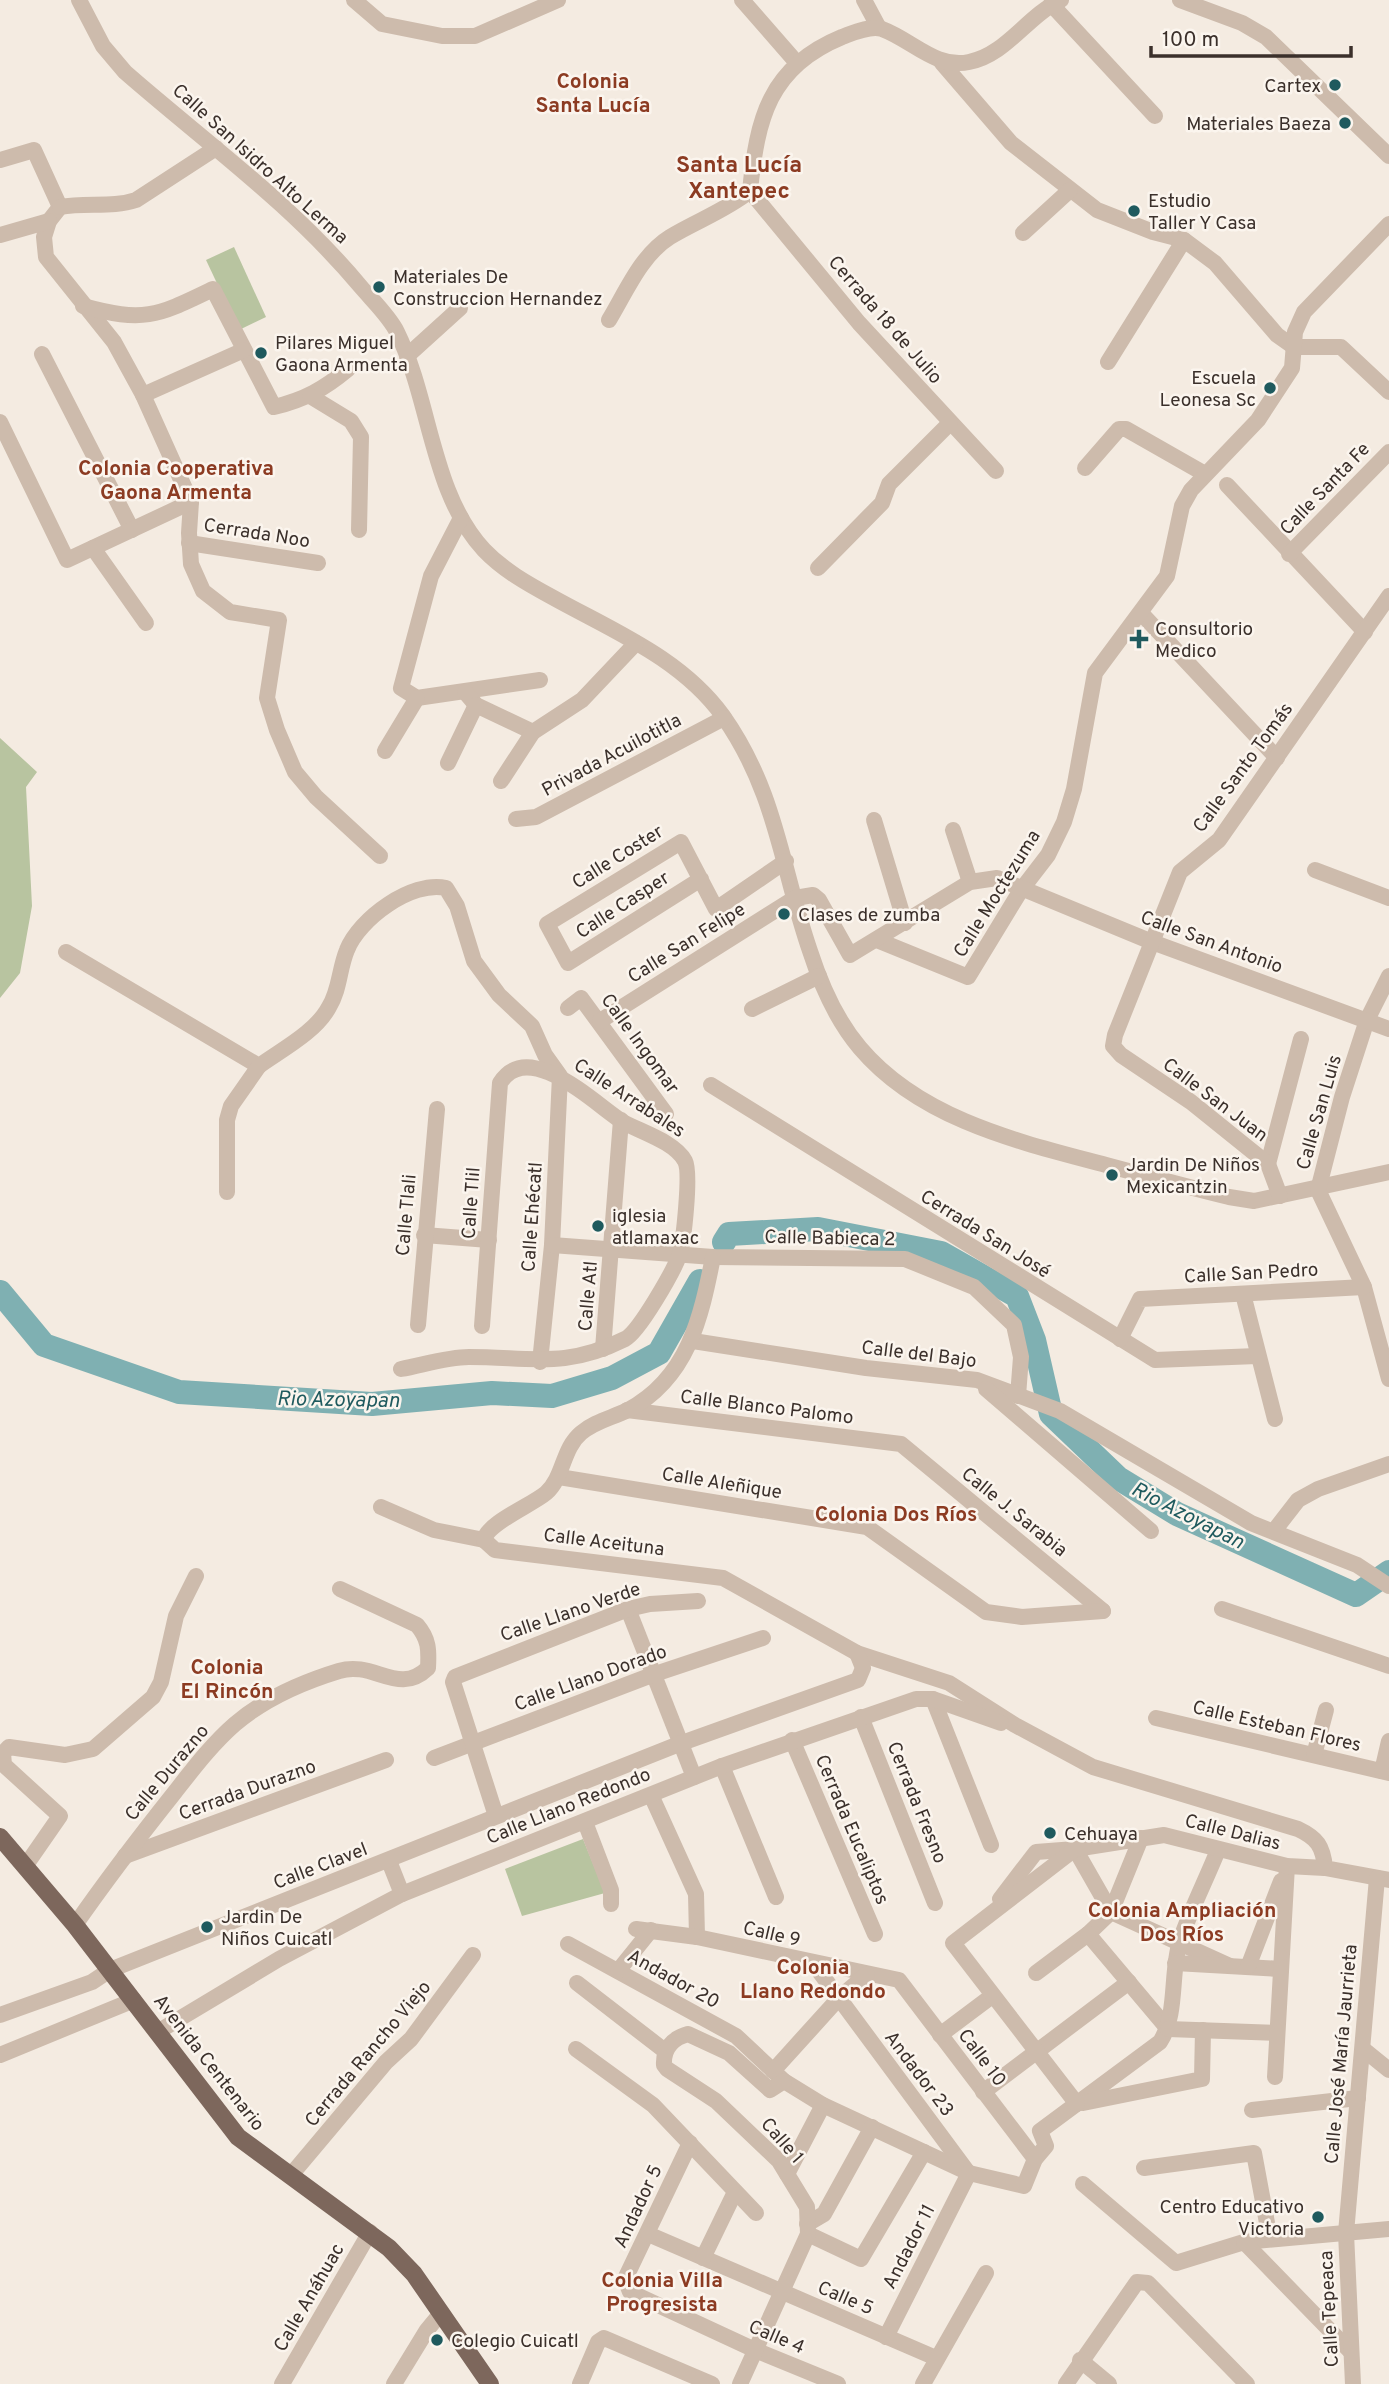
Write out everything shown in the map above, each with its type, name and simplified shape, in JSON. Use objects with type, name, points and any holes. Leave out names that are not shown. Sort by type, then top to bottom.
[{"type":"main road","name":"Avenida Centenario","points":[[0,1837],[75,1924],[238,2137],[370,2232],[407,2267],[490,2384]]},
{"type":"street","name":"Calle San Isidro Alto Lerma","points":[[79,0],[103,46],[125,72],[216,148],[334,255],[396,329],[423,397],[451,499],[482,548],[504,569],[674,665],[702,689],[724,718],[750,758],[766,794],[819,976],[844,1028],[863,1052],[930,1105],[998,1134],[1195,1189],[1254,1200],[1318,1189],[1389,1172]]},
{"type":"street","points":[[354,0],[382,24],[442,36],[475,36],[558,0]]},
{"type":"street","points":[[742,0],[797,63]]},
{"type":"street","points":[[864,0],[879,28],[942,63],[1011,143],[1070,190],[1097,210],[1153,232],[1184,240],[1215,263],[1277,335],[1294,346],[1341,347],[1389,392]]},
{"type":"street","points":[[1180,0],[1242,23],[1265,37],[1389,156]]},
{"type":"street","points":[[942,63],[968,63],[988,57],[1056,2],[1155,116]]},
{"type":"street","points":[[609,320],[647,258],[661,244],[734,204],[750,191],[760,124],[773,89],[797,63],[825,44],[858,31],[879,28]]},
{"type":"street","points":[[216,148],[136,200],[124,204],[79,204],[60,207],[49,220],[44,237],[46,257],[114,342],[143,396],[191,502],[191,564],[203,591],[230,612],[279,620],[267,698],[295,772],[316,797],[380,856]]},
{"type":"street","points":[[0,160],[34,150],[60,207]]},
{"type":"street","points":[[1023,233],[1070,190]]},
{"type":"street","name":"Cerrada 18 de Julio","points":[[750,191],[859,323],[996,471]]},
{"type":"street","points":[[0,235],[49,220]]},
{"type":"street","name":"Calle Moctezuma","points":[[877,940],[968,977],[1021,890],[1048,855],[1064,822],[1074,789],[1095,673],[1167,576],[1182,506],[1205,474],[1258,420],[1292,368],[1295,332],[1304,312],[1389,224]]},
{"type":"street","points":[[1108,362],[1184,240]]},
{"type":"street","points":[[83,306],[133,317],[150,316],[166,312],[214,289],[274,407],[326,388],[348,369]]},
{"type":"street","points":[[407,356],[460,308]]},
{"type":"street","points":[[143,396],[244,350]]},
{"type":"street","points":[[42,354],[132,530]]},
{"type":"street","points":[[310,396],[351,421],[361,437],[359,530]]},
{"type":"street","points":[[0,422],[67,561],[191,502]]},
{"type":"street","points":[[818,568],[882,503],[889,484],[950,423]]},
{"type":"street","points":[[1085,468],[1119,429],[1126,429],[1205,474]]},
{"type":"street","name":"Calle Santa Fe","points":[[1289,554],[1389,452]]},
{"type":"street","points":[[1227,485],[1365,632]]},
{"type":"street","points":[[461,518],[431,576],[400,682],[410,695],[470,698],[540,680]]},
{"type":"street","name":"Cerrada Noo","points":[[189,543],[318,563]]},
{"type":"street","points":[[93,548],[146,623]]},
{"type":"street","name":"Calle Santo Tomás","points":[[1113,1046],[1180,872],[1219,840],[1389,596]]},
{"type":"street","points":[[1141,613],[1276,758]]},
{"type":"street","points":[[501,781],[533,732],[582,700],[636,643]]},
{"type":"street","points":[[385,751],[410,695]]},
{"type":"street","points":[[470,698],[533,732]]},
{"type":"street","points":[[448,762],[470,698]]},
{"type":"street","name":"Privada Acuilotitla","points":[[516,819],[536,817],[724,718]]},
{"type":"street","points":[[874,820],[905,923]]},
{"type":"street","points":[[795,898],[813,895],[819,900],[850,955],[970,882],[953,830]]},
{"type":"street","name":"Calle Coster","points":[[547,924],[681,842],[716,909],[786,861]]},
{"type":"street","points":[[1314,870],[1389,898]]},
{"type":"street","name":"Calle Casper","points":[[547,924],[568,963],[701,878]]},
{"type":"street","name":"Calle San Antonio","points":[[970,882],[997,878],[1152,942],[1389,1029]]},
{"type":"street","points":[[227,1192],[227,1120],[231,1106],[259,1066],[316,1023],[329,1009],[341,979],[347,949],[373,917],[404,894],[431,884],[446,888],[457,906],[474,961],[499,995],[531,1026],[545,1055],[560,1076]]},
{"type":"street","name":"Calle San Felipe","points":[[600,1021],[795,898]]},
{"type":"street","points":[[66,952],[259,1066]]},
{"type":"street","points":[[752,1009],[819,976]]},
{"type":"street","name":"Calle San Luis","points":[[1389,976],[1367,1020],[1342,1097],[1318,1189],[1363,1287],[1389,1379]]},
{"type":"street","name":"Calle Ingomar","points":[[575,1003],[600,1021],[666,1114]]},
{"type":"street","points":[[1268,1164],[1301,1039]]},
{"type":"street","name":"Calle San Juan","points":[[1113,1046],[1121,1055],[1191,1102],[1268,1164],[1280,1196]]},
{"type":"street","name":"Calle Arrabales","points":[[401,1369],[467,1357],[567,1361],[603,1349],[629,1338],[646,1319],[679,1255],[687,1177],[684,1158],[677,1150],[621,1121],[560,1076],[538,1070],[522,1070],[512,1072],[500,1083]]},
{"type":"street","name":"Calle Ehécatl","points":[[540,1362],[552,1245],[560,1076]]},
{"type":"street","name":"Calle Tlil","points":[[482,1326],[500,1083]]},
{"type":"street","name":"Cerrada San José","points":[[710,1085],[1155,1360],[1257,1356]]},
{"type":"street","name":"Calle Tlali","points":[[418,1325],[437,1109]]},
{"type":"street","name":"Calle Atl","points":[[603,1349],[621,1121]]},
{"type":"street","points":[[424,1235],[489,1240]]},
{"type":"street","points":[[552,1245],[679,1255]]},
{"type":"street","name":"Calle Babieca 2","points":[[679,1255],[905,1259],[974,1287],[1014,1325],[1021,1357],[1024,1399]]},
{"type":"street","points":[[484,1540],[490,1527],[548,1492],[559,1477],[566,1454],[578,1435],[597,1422],[628,1410],[651,1394],[676,1370],[693,1341],[713,1257]]},
{"type":"street","name":"Calle San Pedro","points":[[1120,1339],[1140,1299],[1363,1287]]},
{"type":"street","points":[[1243,1294],[1275,1419]]},
{"type":"street","name":"Calle del Bajo","points":[[693,1341],[866,1368],[977,1380],[1060,1411],[1251,1523],[1357,1565],[1389,1587]]},
{"type":"street","points":[[977,1380],[1151,1531]]},
{"type":"street","name":"Calle Blanco Palomo","points":[[628,1410],[901,1444]]},
{"type":"street","name":"Calle J. Sarabia","points":[[901,1444],[1103,1611]]},
{"type":"street","points":[[1274,1531],[1298,1500],[1318,1489],[1389,1464]]},
{"type":"street","name":"Calle Aleñique","points":[[559,1477],[867,1527],[986,1612],[1022,1617],[1103,1611]]},
{"type":"street","name":"Calle Aceituna","points":[[381,1507],[434,1530],[484,1540],[495,1549],[723,1578],[858,1653]]},
{"type":"street","points":[[26,1865],[60,1816],[4,1765],[2,1753],[9,1746],[65,1755],[93,1749],[153,1697],[161,1682],[176,1616],[195,1576]]},
{"type":"street","name":"Calle Durazno","points":[[75,1924],[122,1857],[234,1725],[267,1702],[340,1671],[362,1668],[402,1682],[418,1678],[428,1668],[428,1643],[417,1625],[403,1616],[340,1590]]},
{"type":"street","name":"Calle Llano Verde","points":[[471,1744],[453,1682],[458,1674],[628,1609],[650,1604],[698,1601]]},
{"type":"street","points":[[628,1609],[694,1777]]},
{"type":"street","points":[[1222,1609],[1389,1666]]},
{"type":"street","name":"Calle Llano Dorado","points":[[434,1758],[652,1675],[763,1638]]},
{"type":"street","points":[[858,1653],[949,1683],[1015,1725],[1093,1767],[1316,1837],[1324,1853],[1325,1868]]},
{"type":"street","name":"Calle Llano Redondo","points":[[389,1861],[679,1744],[859,1680],[863,1668],[858,1653]]},
{"type":"street","name":"Calle Llano Redondo","points":[[159,2031],[279,1959],[402,1894],[792,1740],[916,1699],[933,1699],[998,1723],[1015,1725]]},
{"type":"street","points":[[933,1699],[991,1845]]},
{"type":"street","points":[[1314,1755],[1326,1710]]},
{"type":"street","name":"Cerrada Fresno","points":[[861,1717],[935,1903]]},
{"type":"street","name":"Calle Esteban Flores","points":[[1156,1718],[1386,1772]]},
{"type":"street","name":"Cerrada Eucaliptos","points":[[792,1740],[875,1934]]},
{"type":"street","points":[[1386,1772],[1389,1741]]},
{"type":"street","points":[[471,1744],[496,1816]]},
{"type":"street","name":"Cerrada Durazno","points":[[122,1857],[386,1760]]},
{"type":"street","points":[[722,1766],[776,1897]]},
{"type":"street","points":[[651,1795],[696,1894],[696,1937]]},
{"type":"street","points":[[585,1822],[611,1889],[611,1904]]},
{"type":"street","name":"Calle Dalias","points":[[992,1996],[953,1943],[1075,1849],[1164,1835],[1287,1866],[1325,1868],[1383,1879]]},
{"type":"street","points":[[1036,1973],[1088,1934],[1111,1912],[1141,1838]]},
{"type":"street","points":[[1075,1849],[1111,1912],[1180,1941],[1230,1966]]},
{"type":"street","points":[[1035,2159],[1046,2146],[1040,2131],[1160,2042],[1168,2029],[1180,1941],[1218,1850]]},
{"type":"street","points":[[389,1861],[402,1894]]},
{"type":"street","name":"Calle Clavel","points":[[0,2015],[92,1982],[110,1970],[389,1861]]},
{"type":"street","points":[[1248,1967],[1287,1866]]},
{"type":"street","points":[[1275,2077],[1287,1866]]},
{"type":"street","name":"Calle José María Jaurrieta","points":[[1346,2233],[1363,2049],[1383,1879]]},
{"type":"street","name":"Calle 9","points":[[618,1971],[643,1929],[696,1937],[899,1980]]},
{"type":"street","points":[[1088,1934],[1168,2029],[1277,2032]]},
{"type":"street","name":"Andador 20","points":[[568,1944],[736,2036],[778,2076],[823,2105],[969,2173],[1024,2186],[1035,2159]]},
{"type":"street","name":"Cerrada Rancho Viejo","points":[[291,2175],[386,2062],[411,2039],[473,1955]]},
{"type":"street","name":"Andador 23","points":[[813,1963],[969,2173]]},
{"type":"street","points":[[1175,1964],[1281,1969]]},
{"type":"street","points":[[577,1983],[665,2051],[675,2040],[688,2034],[729,2053],[770,2090],[839,1998],[867,1974]]},
{"type":"street","name":"Calle 10","points":[[899,1980],[1035,2159]]},
{"type":"street","points":[[983,2092],[1129,1982]]},
{"type":"street","points":[[940,2035],[992,1996],[1077,2104]]},
{"type":"street","points":[[0,2055],[134,2000]]},
{"type":"street","points":[[1077,2104],[1202,2079],[1203,2030]]},
{"type":"street","points":[[576,2049],[653,2105],[756,2213]]},
{"type":"street","points":[[1363,2049],[1389,2070]]},
{"type":"street","name":"Calle 1","points":[[665,2051],[664,2065],[667,2069],[716,2101],[779,2161],[807,2207],[808,2229]]},
{"type":"street","points":[[1252,2110],[1358,2098]]},
{"type":"street","points":[[787,2174],[823,2105]]},
{"type":"street","points":[[740,2384],[808,2229],[824,2214],[872,2127]]},
{"type":"street","name":"Andador 5","points":[[626,2286],[625,2278],[690,2143]]},
{"type":"street","points":[[808,2229],[861,2259],[924,2152]]},
{"type":"street","points":[[1144,2168],[1254,2152],[1270,2239]]},
{"type":"street","name":"Andador 11","points":[[886,2337],[969,2173]]},
{"type":"street","points":[[1083,2185],[1176,2263],[1244,2242],[1388,2232]]},
{"type":"street","points":[[703,2258],[735,2192]]},
{"type":"street","name":"Calle Anáhuac","points":[[282,2384],[370,2232]]},
{"type":"street","name":"Calle Tepeaca","points":[[1346,2233],[1353,2384]]},
{"type":"street","name":"Calle 5","points":[[648,2234],[936,2358]]},
{"type":"street","points":[[1244,2242],[1350,2351]]},
{"type":"street","points":[[923,2384],[986,2273]]},
{"type":"street","points":[[1066,2384],[1080,2360],[1137,2282],[1148,2283],[1247,2384]]},
{"type":"street","name":"Calle 4","points":[[626,2286],[630,2292],[755,2350],[838,2384]]},
{"type":"street","points":[[394,2384],[441,2313]]},
{"type":"street","points":[[582,2383],[601,2339],[604,2338],[712,2384]]},
{"type":"street","points":[[1080,2360],[1109,2384]]},
{"type":"green space","points":[[234,247],[266,317],[239,330],[206,260]]},
{"type":"green space","points":[[0,738],[37,772],[26,787],[32,906],[20,973],[0,998]]},
{"type":"green space","points":[[583,1839],[605,1893],[522,1916],[505,1869]]},
{"type":"waterway","name":"Rio Azoyapan","points":[[724,1242],[729,1234],[818,1229],[941,1253],[1017,1296],[1034,1340],[1051,1414],[1118,1478],[1177,1514],[1356,1595],[1389,1572]]},
{"type":"waterway","name":"Rio Azoyapan","points":[[0,1292],[44,1345],[179,1392],[372,1404],[492,1393],[552,1396],[612,1378],[659,1353],[700,1281]]},
{"type":"place","name":"Cartex","points":[[1335,85]]},
{"type":"place","name":"Materiales Baeza","points":[[1345,123]]},
{"type":"place","name":"Estudio Taller Y Casa","points":[[1134,211]]},
{"type":"place","name":"Materiales De Construccion Hernandez","points":[[379,287]]},
{"type":"place","name":"Pilares Miguel Gaona Armenta","points":[[261,353]]},
{"type":"place","name":"Escuela Leonesa Sc","points":[[1270,388]]},
{"type":"place","name":"Consultorio Medico","points":[[1139,639]]},
{"type":"place","name":"Clases de zumba","points":[[784,914]]},
{"type":"place","name":"Jardin De Niños Mexicantzin","points":[[1112,1175]]},
{"type":"place","name":"iglesia atlamaxac","points":[[598,1226]]},
{"type":"place","name":"Cehuaya","points":[[1050,1833]]},
{"type":"place","name":"Jardin De Niños Cuicatl","points":[[207,1927]]},
{"type":"place","name":"Centro Educativo Victoria","points":[[1318,2217]]},
{"type":"place","name":"Colegio Cuicatl","points":[[437,2340]]},
{"type":"district","name":"Colonia Santa Lucía","points":[[593,93]]},
{"type":"district","name":"Santa Lucía Xantepec","points":[[739,177]]},
{"type":"district","name":"Colonia Cooperativa Gaona Armenta","points":[[176,480]]},
{"type":"district","name":"Colonia Dos Ríos","points":[[896,1514]]},
{"type":"district","name":"Colonia El Rincón","points":[[227,1679]]},
{"type":"district","name":"Colonia Ampliación Dos Ríos","points":[[1182,1922]]},
{"type":"district","name":"Colonia Llano Redondo","points":[[813,1979]]},
{"type":"district","name":"Colonia Villa Progresista","points":[[662,2292]]}]
